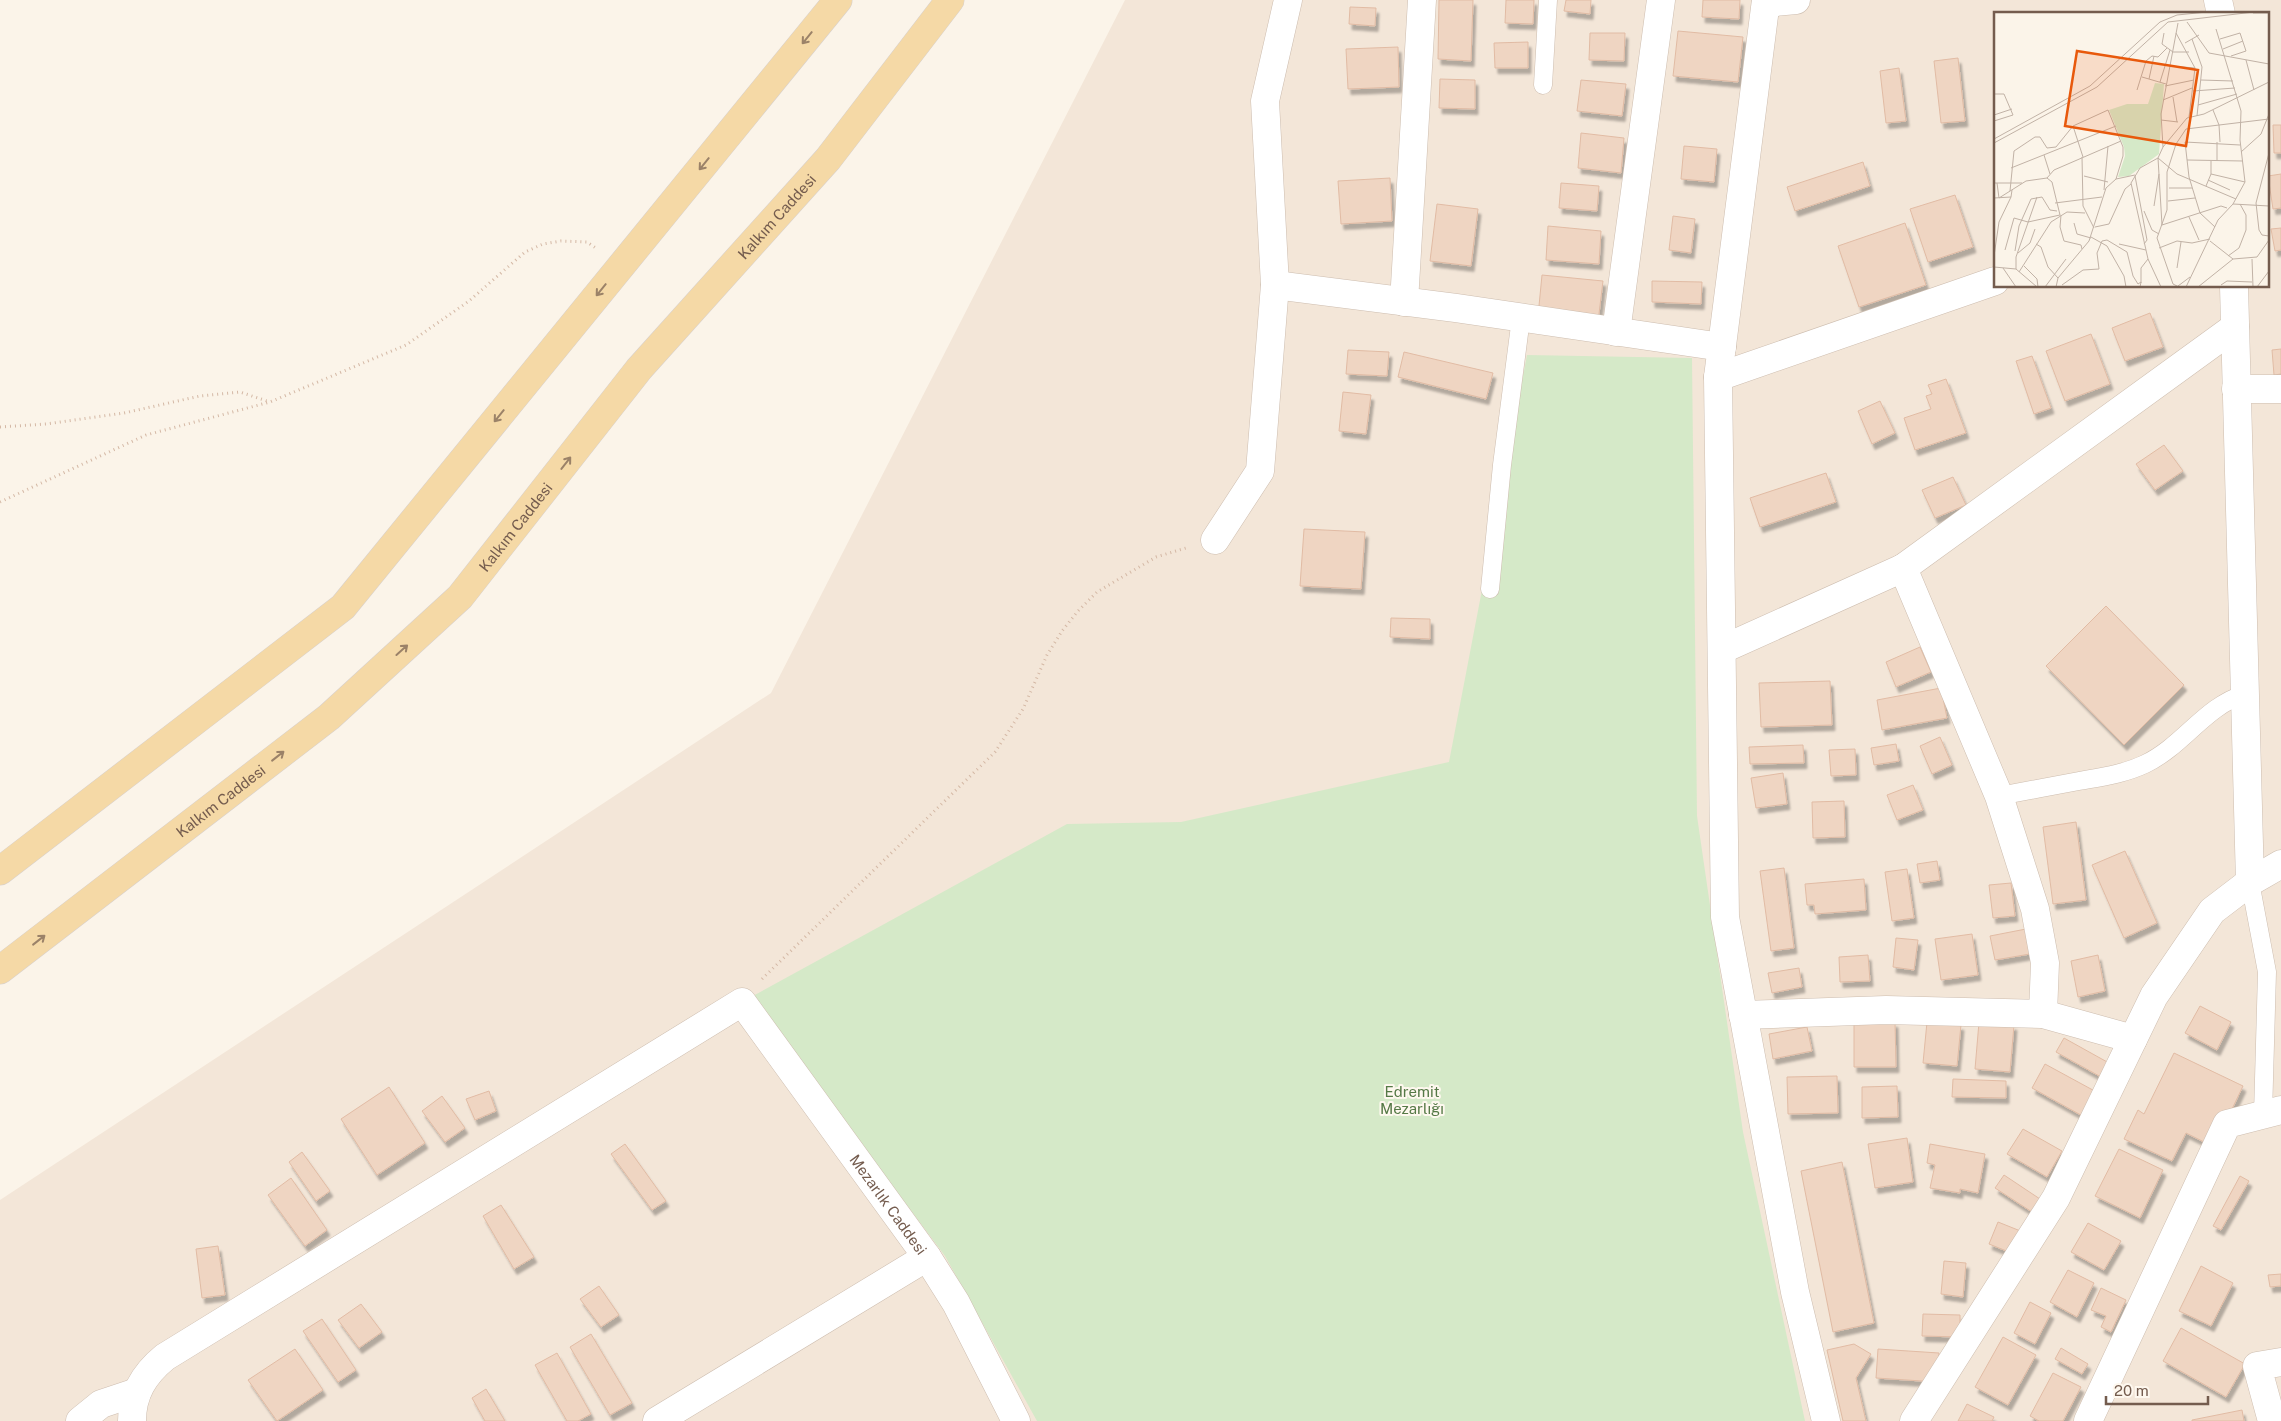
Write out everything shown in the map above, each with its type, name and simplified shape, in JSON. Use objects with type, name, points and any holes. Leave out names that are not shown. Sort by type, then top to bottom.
[{"type":"main road","points":[[0,871],[343,607],[838,0]]},
{"type":"main road","name":"Kalkım Caddesi","points":[[0,970],[329,717],[460,598],[639,369],[828,159],[950,0]]},
{"type":"street","points":[[1215,540],[1260,471],[1275,285],[1265,101],[1288,0]]},
{"type":"street","points":[[1404,302],[1422,0]]},
{"type":"street","points":[[1616,332],[1661,0]]},
{"type":"street","points":[[1796,0],[1766,1],[1718,378],[1725,917],[1795,1292],[1826,1421]]},
{"type":"street","points":[[1718,378],[1994,281]]},
{"type":"street","points":[[1275,285],[1722,347]]},
{"type":"street","points":[[2234,288],[2250,882]]},
{"type":"street","points":[[1723,649],[1902,568],[2235,327]]},
{"type":"street","points":[[2236,389],[2281,389]]},
{"type":"street","points":[[1902,568],[1999,796],[2034,909],[2045,963],[2043,1014]]},
{"type":"street","points":[[1914,1421],[2056,1198],[2154,996],[2212,912],[2250,882],[2281,864]]},
{"type":"street","points":[[132,1421],[132,1408],[145,1376],[165,1357],[742,1002]]},
{"type":"street","name":"Mezarlık Caddesi","points":[[742,1002],[927,1257],[956,1303],[1016,1421]]},
{"type":"street","points":[[1743,1015],[1886,1010],[2043,1014],[2134,1038]]},
{"type":"street","points":[[2088,1421],[2227,1124],[2272,1113]]},
{"type":"street","points":[[657,1421],[927,1257]]},
{"type":"street","points":[[2272,1421],[2257,1366],[2281,1362]]},
{"type":"street","points":[[80,1421],[101,1404],[137,1392]]},
{"type":"lane","points":[[1543,86],[1548,0]]},
{"type":"lane","points":[[1490,589],[1502,464],[1521,318]]},
{"type":"lane","points":[[1999,796],[2123,772],[2146,764],[2168,750],[2212,710],[2233,697],[2245,694]]},
{"type":"lane","points":[[2250,882],[2267,972],[2272,1113]]},
{"type":"path","points":[[0,502],[146,435],[270,402],[406,345],[469,300],[525,252],[543,244],[561,241],[587,242],[620,266]]},
{"type":"path","points":[[0,427],[46,424],[124,413],[200,396],[240,392],[270,402]]},
{"type":"path","points":[[742,1002],[764,976],[995,752],[1024,709],[1047,655],[1062,631],[1097,592],[1156,557],[1215,540]]},
{"type":"shaded area","points":[[1125,0],[2281,0],[2281,1421],[0,1421],[0,1200],[771,693]]},
{"type":"green space","name":"Edremit Mezarlığı","points":[[1527,355],[1692,358],[1697,816],[1743,1132],[1805,1421],[1037,1421],[945,1256],[751,997],[1067,824],[1181,822],[1449,762]]},
{"type":"building","points":[[1439,0],[1473,0],[1471,61],[1438,59]]},
{"type":"building","points":[[1506,0],[1534,0],[1533,24],[1505,23]]},
{"type":"building","points":[[1566,0],[1591,0],[1590,14],[1564,11]]},
{"type":"building","points":[[1703,0],[1740,0],[1739,19],[1702,17]]},
{"type":"building","points":[[1350,7],[1376,8],[1375,26],[1349,24]]},
{"type":"building","points":[[1678,31],[1743,37],[1738,82],[1673,76]]},
{"type":"building","points":[[1590,33],[1625,33],[1624,61],[1589,60]]},
{"type":"building","points":[[1528,42],[1528,68],[1495,68],[1494,43]]},
{"type":"building","points":[[1398,47],[1399,87],[1348,89],[1346,49]]},
{"type":"building","points":[[1958,58],[1965,121],[1941,123],[1934,61]]},
{"type":"building","points":[[1899,68],[1906,121],[1886,123],[1880,71]]},
{"type":"building","points":[[1440,79],[1475,80],[1475,109],[1439,108]]},
{"type":"building","points":[[1581,80],[1626,84],[1622,116],[1577,111]]},
{"type":"building","points":[[2273,125],[2281,125],[2281,153],[2274,153]]},
{"type":"building","points":[[1581,133],[1624,138],[1621,173],[1578,168]]},
{"type":"building","points":[[1684,146],[1717,149],[1714,182],[1681,179]]},
{"type":"building","points":[[1863,162],[1870,186],[1795,211],[1787,187]]},
{"type":"building","points":[[2281,174],[2281,208],[2273,209],[2268,176]]},
{"type":"building","points":[[1390,178],[1392,221],[1341,224],[1338,181]]},
{"type":"building","points":[[1561,183],[1599,186],[1597,211],[1559,208]]},
{"type":"building","points":[[1955,195],[1973,247],[1928,262],[1910,209]]},
{"type":"building","points":[[1437,204],[1478,209],[1471,266],[1430,261]]},
{"type":"building","points":[[1673,216],[1695,219],[1691,253],[1669,250]]},
{"type":"building","points":[[1905,223],[1926,285],[1859,307],[1838,246]]},
{"type":"building","points":[[1548,226],[1601,231],[1599,264],[1546,260]]},
{"type":"building","points":[[2281,228],[2281,250],[2275,251],[2271,229]]},
{"type":"building","points":[[1542,275],[1603,281],[1598,322],[1538,316]]},
{"type":"building","points":[[1652,281],[1702,282],[1701,304],[1652,302]]},
{"type":"building","points":[[2150,313],[2163,347],[2125,361],[2112,328]]},
{"type":"building","points":[[2091,334],[2110,384],[2065,401],[2046,351]]},
{"type":"building","points":[[2281,349],[2281,374],[2274,375],[2272,350]]},
{"type":"building","points":[[1348,350],[1389,352],[1387,376],[1346,374]]},
{"type":"building","points":[[1404,352],[1493,373],[1486,399],[1398,377]]},
{"type":"building","points":[[2032,356],[2051,408],[2034,414],[2016,361]]},
{"type":"building","points":[[1946,379],[1966,433],[1915,450],[1904,418],[1931,409],[1926,396],[1932,394],[1928,385]]},
{"type":"building","points":[[1343,392],[1371,395],[1366,434],[1339,431]]},
{"type":"building","points":[[1880,401],[1895,433],[1872,444],[1858,411]]},
{"type":"building","points":[[2164,445],[2183,471],[2155,490],[2136,464]]},
{"type":"building","points":[[1826,473],[1836,502],[1760,527],[1750,498]]},
{"type":"building","points":[[1953,477],[1966,505],[1935,518],[1922,490]]},
{"type":"building","points":[[1304,529],[1365,532],[1361,589],[1300,586]]},
{"type":"building","points":[[2106,606],[2184,685],[2124,745],[2046,666]]},
{"type":"building","points":[[1391,618],[1430,619],[1430,639],[1390,637]]},
{"type":"building","points":[[1920,647],[1931,672],[1896,687],[1886,662]]},
{"type":"building","points":[[1830,681],[1832,725],[1761,727],[1759,683]]},
{"type":"building","points":[[1941,688],[1947,718],[1882,730],[1877,700]]},
{"type":"building","points":[[1940,737],[1952,765],[1932,774],[1920,746]]},
{"type":"building","points":[[1896,744],[1899,761],[1874,765],[1871,748]]},
{"type":"building","points":[[1803,745],[1804,763],[1750,764],[1749,747]]},
{"type":"building","points":[[1855,749],[1856,775],[1831,776],[1829,750]]},
{"type":"building","points":[[1783,773],[1787,804],[1756,808],[1751,778]]},
{"type":"building","points":[[1913,785],[1923,810],[1897,820],[1887,795]]},
{"type":"building","points":[[1844,801],[1845,837],[1813,838],[1812,802]]},
{"type":"building","points":[[2076,822],[2086,900],[2053,904],[2043,827]]},
{"type":"building","points":[[2125,851],[2157,923],[2124,938],[2092,865]]},
{"type":"building","points":[[1937,861],[1940,880],[1920,883],[1917,864]]},
{"type":"building","points":[[1784,868],[1794,948],[1771,951],[1760,871]]},
{"type":"building","points":[[1907,869],[1914,918],[1892,921],[1885,872]]},
{"type":"building","points":[[1864,879],[1866,910],[1815,914],[1814,905],[1807,905],[1805,884]]},
{"type":"building","points":[[2011,883],[2015,916],[1993,918],[1989,885]]},
{"type":"building","points":[[2026,929],[2030,954],[1995,960],[1990,936]]},
{"type":"building","points":[[1972,934],[1978,975],[1941,980],[1935,939]]},
{"type":"building","points":[[1896,938],[1918,940],[1914,970],[1893,967]]},
{"type":"building","points":[[1868,955],[1870,981],[1840,982],[1839,957]]},
{"type":"building","points":[[2098,955],[2105,991],[2078,997],[2071,961]]},
{"type":"building","points":[[1799,968],[1802,987],[1772,993],[1768,973]]},
{"type":"building","points":[[2200,1006],[2231,1022],[2217,1050],[2185,1033]]},
{"type":"building","points":[[1854,1022],[1895,1022],[1896,1067],[1854,1067]]},
{"type":"building","points":[[1927,1022],[1961,1025],[1957,1066],[1923,1063]]},
{"type":"building","points":[[1979,1022],[2014,1025],[2010,1072],[1975,1069]]},
{"type":"building","points":[[1807,1027],[1812,1051],[1773,1059],[1769,1034]]},
{"type":"building","points":[[2064,1038],[2109,1063],[2101,1077],[2056,1052]]},
{"type":"building","points":[[2174,1053],[2243,1086],[2214,1147],[2186,1133],[2172,1161],[2124,1139],[2138,1110],[2144,1114]]},
{"type":"building","points":[[2045,1064],[2102,1095],[2088,1119],[2032,1088]]},
{"type":"building","points":[[1837,1076],[1838,1113],[1788,1114],[1787,1077]]},
{"type":"building","points":[[1953,1079],[2006,1081],[2006,1098],[1952,1097]]},
{"type":"building","points":[[1897,1086],[1898,1117],[1862,1118],[1862,1087]]},
{"type":"building","points":[[389,1087],[425,1143],[377,1175],[341,1119]]},
{"type":"building","points":[[489,1091],[496,1111],[475,1120],[466,1099]]},
{"type":"building","points":[[442,1096],[465,1128],[445,1142],[422,1111]]},
{"type":"building","points":[[2023,1129],[2062,1151],[2047,1177],[2007,1154]]},
{"type":"building","points":[[1907,1138],[1913,1182],[1875,1188],[1868,1144]]},
{"type":"building","points":[[625,1144],[666,1201],[652,1210],[611,1154]]},
{"type":"building","points":[[1930,1144],[1985,1154],[1978,1193],[1960,1189],[1960,1193],[1930,1188],[1935,1165],[1927,1163]]},
{"type":"building","points":[[2119,1149],[2163,1170],[2140,1218],[2095,1196]]},
{"type":"building","points":[[302,1152],[330,1191],[316,1201],[289,1162]]},
{"type":"building","points":[[1842,1162],[1874,1323],[1833,1332],[1801,1171]]},
{"type":"building","points":[[2004,1175],[2040,1199],[2032,1212],[1995,1188]]},
{"type":"building","points":[[2240,1176],[2249,1181],[2221,1230],[2213,1226]]},
{"type":"building","points":[[291,1178],[327,1230],[305,1246],[268,1195]]},
{"type":"building","points":[[501,1205],[534,1257],[514,1269],[483,1216]]},
{"type":"building","points":[[1998,1222],[2023,1232],[2014,1254],[1989,1244]]},
{"type":"building","points":[[2088,1223],[2121,1241],[2104,1270],[2071,1252]]},
{"type":"building","points":[[218,1246],[225,1295],[202,1298],[196,1249]]},
{"type":"building","points":[[1944,1261],[1966,1263],[1963,1297],[1941,1294]]},
{"type":"building","points":[[2201,1266],[2233,1283],[2211,1326],[2179,1311]]},
{"type":"building","points":[[2068,1270],[2094,1283],[2077,1317],[2050,1302]]},
{"type":"building","points":[[2281,1274],[2281,1286],[2270,1287],[2268,1275]]},
{"type":"building","points":[[599,1286],[619,1315],[601,1327],[580,1299]]},
{"type":"building","points":[[2101,1288],[2126,1300],[2111,1332],[2101,1327],[2106,1316],[2091,1310]]},
{"type":"building","points":[[2030,1302],[2051,1313],[2035,1344],[2014,1333]]},
{"type":"building","points":[[361,1304],[382,1332],[359,1348],[338,1320]]},
{"type":"building","points":[[1923,1314],[1960,1315],[1960,1337],[1922,1336]]},
{"type":"building","points":[[322,1319],[356,1370],[338,1382],[303,1331]]},
{"type":"building","points":[[2181,1328],[2245,1364],[2226,1397],[2163,1361]]},
{"type":"building","points":[[591,1334],[632,1403],[610,1415],[570,1347]]},
{"type":"building","points":[[2003,1337],[2036,1355],[2008,1405],[1975,1387]]},
{"type":"building","points":[[1854,1344],[1871,1354],[1856,1378],[1866,1421],[1843,1421],[1827,1350]]},
{"type":"building","points":[[2061,1348],[2088,1364],[2082,1374],[2055,1359]]},
{"type":"building","points":[[295,1349],[323,1390],[277,1421],[248,1380]]},
{"type":"building","points":[[1878,1349],[1939,1353],[1937,1382],[1876,1378]]},
{"type":"building","points":[[557,1353],[591,1414],[578,1421],[567,1421],[535,1365]]},
{"type":"building","points":[[2053,1373],[2081,1387],[2063,1421],[2039,1421],[2030,1416]]},
{"type":"building","points":[[486,1389],[505,1421],[485,1421],[472,1398]]},
{"type":"building","points":[[1967,1404],[1994,1417],[1992,1421],[1958,1421]]},
{"type":"building","points":[[2242,1410],[2244,1421],[2192,1421],[2192,1420]]}]
